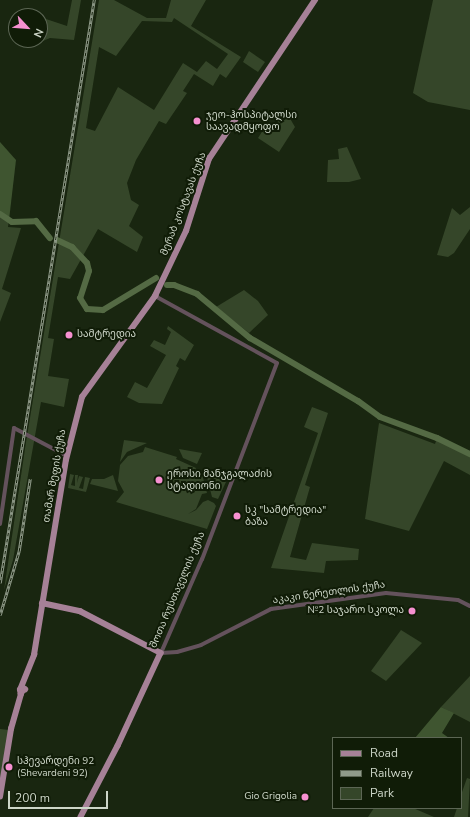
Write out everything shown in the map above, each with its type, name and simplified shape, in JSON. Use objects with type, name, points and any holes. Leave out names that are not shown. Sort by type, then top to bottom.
[{"type":"main road","name":"მერაბ კოსტავას ქუჩა","points":[[155,296],[186,231],[209,158],[314,0]]},
{"type":"main road","name":"თამარ მეფის ქუჩა","points":[[0,797],[11,729],[34,655],[67,456],[77,408],[85,391],[155,296]]},
{"type":"main road","points":[[42,603],[80,611],[161,653]]},
{"type":"main road","name":"შოთა რუსთაველის ქუჩა","points":[[80,817],[118,746],[161,653]]},
{"type":"street","name":"შოთა რუსთაველის ქუჩა","points":[[155,296],[277,363],[202,559],[161,653]]},
{"type":"street","points":[[0,524],[14,428],[67,456]]},
{"type":"street","name":"აკაკი წერეთლის ქუჩა","points":[[161,653],[177,652],[201,645],[271,609],[386,593],[458,600],[470,606]]},
{"type":"green space","points":[[72,0],[81,0],[74,40],[48,39],[48,20],[67,26]]},
{"type":"green space","points":[[99,0],[114,0],[147,18],[166,18],[171,0],[206,0],[191,26],[241,57],[226,78],[220,74],[213,86],[194,74],[183,91],[187,93],[166,124],[159,121],[136,160],[127,183],[131,200],[139,205],[129,226],[143,237],[137,252],[98,229],[70,279],[58,277],[48,338],[54,339],[48,376],[69,379],[64,407],[41,402],[13,560],[4,590],[26,442]],"holes":[[[174,18],[228,54],[217,69],[206,61],[197,72],[183,63],[154,110],[118,87],[95,131],[86,128],[99,47],[116,56],[142,21],[172,22]]]},
{"type":"green space","points":[[433,0],[470,0],[470,110],[428,102],[413,93]]},
{"type":"green space","points":[[249,51],[265,62],[258,72],[243,62]]},
{"type":"green space","points":[[285,110],[295,127],[279,152],[258,138],[267,124],[274,128]]},
{"type":"green space","points":[[0,142],[16,160],[9,220],[0,214]]},
{"type":"green space","points":[[347,147],[361,179],[349,182],[327,182],[328,160],[339,159],[338,149]]},
{"type":"green space","points":[[470,207],[470,229],[454,253],[448,257],[437,255],[452,208],[460,215]]},
{"type":"green space","points":[[0,214],[9,220],[8,227],[21,228],[2,289],[11,293],[0,322]]},
{"type":"green space","points":[[244,290],[258,301],[268,315],[249,333],[216,307]]},
{"type":"green space","points":[[168,326],[194,345],[185,361],[180,358],[176,366],[179,368],[162,404],[139,403],[127,397],[135,382],[147,388],[166,355],[150,346],[154,340],[165,345],[171,332],[167,329]]},
{"type":"green space","points":[[312,407],[328,413],[305,485],[310,487],[290,557],[306,560],[312,543],[359,549],[358,560],[326,561],[324,573],[271,568],[318,433],[304,427]]},
{"type":"green space","points":[[379,423],[435,444],[437,438],[470,454],[470,475],[444,461],[409,531],[365,519]]},
{"type":"green space","points":[[124,440],[147,443],[127,452],[120,462]]},
{"type":"green space","name":"ეროსი მანჯგალაძის სტადიონი","points":[[145,447],[177,457],[176,459],[196,468],[194,473],[198,478],[196,474],[198,471],[202,474],[207,493],[202,494],[196,509],[188,514],[196,510],[203,502],[208,500],[214,503],[216,506],[207,529],[116,502],[124,492],[118,481],[120,465],[128,456],[143,452]]},
{"type":"green space","points":[[179,449],[202,453],[197,464],[183,458]]},
{"type":"green space","points":[[206,473],[226,482],[218,499],[212,497]]},
{"type":"green space","points":[[70,474],[74,475],[71,485],[75,486],[75,475],[78,475],[77,483],[79,476],[83,477],[79,488],[83,489],[85,477],[90,478],[86,492],[68,488]]},
{"type":"green space","points":[[113,475],[118,491],[90,484],[92,479],[104,479]]},
{"type":"green space","points":[[401,630],[422,643],[386,681],[371,671]]},
{"type":"green space","points":[[470,676],[470,722],[441,707]]},
{"type":"green space","points":[[441,707],[454,713],[442,733],[448,737],[416,737]]},
{"type":"green space","points":[[0,729],[9,730],[0,784]]},
{"type":"green space","points":[[467,778],[470,779],[468,817],[454,817],[457,809],[462,809],[462,792]]},
{"type":"green space","points":[[373,809],[415,809],[434,817],[368,817]]},
{"type":"waterway","points":[[0,214],[12,222],[36,221],[50,238]]},
{"type":"waterway","points":[[57,240],[72,247],[87,263],[89,271],[80,298],[87,309],[103,310],[156,278]]},
{"type":"waterway","points":[[167,285],[174,285],[197,294],[250,338],[358,401],[380,417],[437,438],[470,454]]},
{"type":"railway","points":[[0,583],[94,0]]},
{"type":"railway","points":[[0,615],[19,551],[30,479]]},
{"type":"place","name":"ჯეო-ჰოსპიტალსი საავადმყოფო","points":[[197,121]]},
{"type":"place","name":"სამტრედია","points":[[69,335]]},
{"type":"place","name":"ეროსი მანჯგალაძის სტადიონი","points":[[159,480]]},
{"type":"place","name":"სკ \"სამტრედია\" ბაზა","points":[[237,516]]},
{"type":"place","name":"№2 საჯარო სკოლა","points":[[412,611]]},
{"type":"place","name":"სჰევარდენი 92 (Shevardeni 92)","points":[[9,767]]},
{"type":"place","name":"Gio Grigolia","points":[[305,797]]}]
